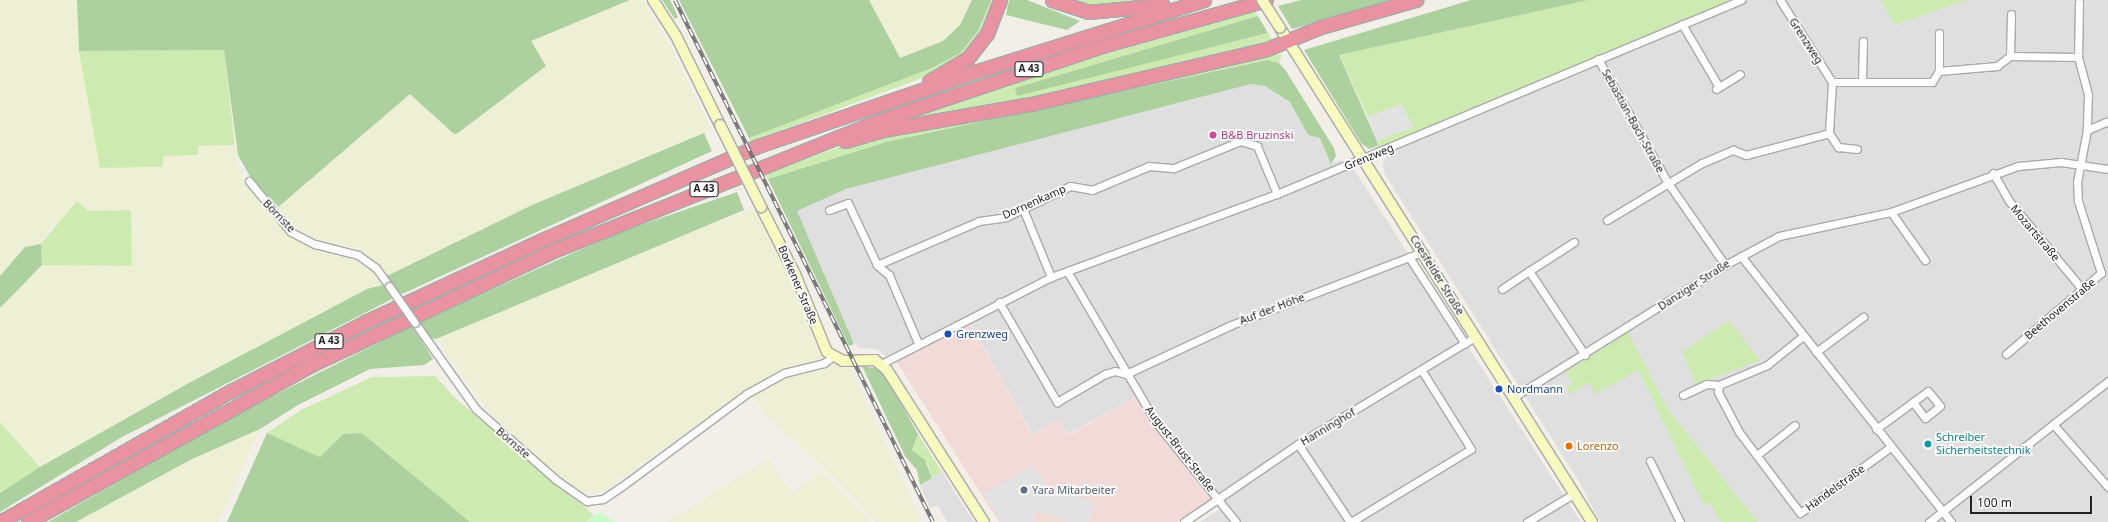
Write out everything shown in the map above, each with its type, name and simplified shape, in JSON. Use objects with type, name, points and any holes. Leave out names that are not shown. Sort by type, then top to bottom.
[{"type":"highway","points":[[882,104],[968,58],[987,34],[1000,0]]},
{"type":"highway","points":[[1052,0],[1073,10],[1105,13],[1190,0]]},
{"type":"highway","name":"A 43","points":[[0,522],[231,391],[449,282],[758,146],[882,104],[1204,0]]},
{"type":"highway","name":"A 43","points":[[28,522],[230,408],[402,321],[553,251],[796,151],[1024,71],[1266,0]]},
{"type":"highway","points":[[796,151],[1031,104],[1288,41],[1321,26],[1416,0]]},
{"type":"street","name":"Borkener Straße","points":[[653,0],[679,41],[801,288],[823,346],[832,357]]},
{"type":"street","name":"Coesfelder Straße","points":[[1262,0],[1592,522]]},
{"type":"street","name":"Grenzweg","points":[[881,364],[918,343],[1051,277],[1277,194],[1362,160],[1598,59],[1741,0]]},
{"type":"street","name":"Grenzweg","points":[[1780,0],[1832,82]]},
{"type":"street","points":[[2079,2],[2078,57],[2088,96],[2087,130],[2080,165]]},
{"type":"street","points":[[2010,56],[2011,14]]},
{"type":"street","points":[[1682,24],[1718,88],[1740,74]]},
{"type":"street","points":[[1857,149],[1838,147],[1829,133],[1832,82],[1932,82],[1939,71],[1939,33]]},
{"type":"street","points":[[1862,81],[1863,41]]},
{"type":"street","points":[[1939,71],[1997,66],[2010,56],[2078,57]]},
{"type":"street","name":"Sebastian-Bach-Straße","points":[[1598,59],[1668,183],[1724,265]]},
{"type":"street","points":[[2087,130],[2108,121]]},
{"type":"street","points":[[1668,183],[1733,150],[1746,154],[1829,133]]},
{"type":"street","name":"Dornenkamp","points":[[877,265],[979,221],[1023,209],[1070,186],[1092,190],[1148,166],[1174,168],[1240,141],[1257,146],[1277,194]]},
{"type":"street","name":"Danziger Straße","points":[[1514,397],[1585,355],[1724,265],[1779,236],[1891,212],[1993,173],[2040,162],[2108,169]]},
{"type":"street","name":"Beethovenstraße","points":[[2006,354],[2083,290],[2101,272],[2078,201],[2080,165]]},
{"type":"street","name":"Mozartstraße","points":[[1993,173],[2009,201],[2083,290]]},
{"type":"street","name":"Börnste","points":[[248,181],[291,232],[315,244],[358,255],[376,268],[476,409],[555,479],[588,501],[609,495],[746,394],[784,373],[824,363],[832,357]]},
{"type":"street","name":"Sebastian-Bach-Straße","points":[[1607,220],[1668,183]]},
{"type":"street","points":[[829,210],[848,203],[877,265],[889,275],[918,343]]},
{"type":"street","points":[[1023,209],[1051,277]]},
{"type":"street","points":[[1891,212],[1925,260]]},
{"type":"street","points":[[1502,289],[1574,242]]},
{"type":"street","name":"Auf der Höhe","points":[[1126,374],[1231,325],[1408,256],[1422,252]]},
{"type":"street","name":"Coesfelder Straße","points":[[1408,256],[1465,344]]},
{"type":"street","points":[[1740,256],[1876,429],[1889,448],[1952,522]]},
{"type":"street","name":"August-Brust-Straße","points":[[1067,271],[1126,374],[1155,421],[1220,499],[1236,522]]},
{"type":"street","points":[[1529,271],[1585,355]]},
{"type":"street","points":[[999,302],[1057,402],[1105,374],[1115,371],[1126,374]]},
{"type":"street","points":[[1816,352],[1864,317]]},
{"type":"street","points":[[1683,395],[1708,384],[1719,385],[1767,366],[1803,336]]},
{"type":"street","name":"Hanninghof","points":[[1184,522],[1220,499],[1298,444],[1422,371],[1475,337]]},
{"type":"street","points":[[832,357],[843,361],[863,358],[881,364],[984,522]]},
{"type":"street","points":[[1298,444],[1351,522],[1471,449],[1422,371]]},
{"type":"street","points":[[1929,522],[2108,380]]},
{"type":"street","name":"Händelstraße","points":[[1719,385],[1722,401],[1757,455],[1800,513],[1889,448]]},
{"type":"street","points":[[1876,429],[1913,402]]},
{"type":"street","points":[[2053,424],[2108,488]]},
{"type":"street","points":[[1757,455],[1795,425]]},
{"type":"street","points":[[1650,460],[1680,522]]},
{"type":"street","points":[[1527,522],[1575,493]]},
{"type":"shaded area","points":[[1742,0],[1880,0],[1896,25],[1967,0],[2108,0],[2108,522],[1600,522],[1580,483],[1384,173],[1383,163],[1389,150]]},
{"type":"shaded area","points":[[1251,84],[1265,86],[1290,102],[1308,135],[1320,138],[1331,163],[1340,160],[1353,168],[1581,522],[1200,522],[1228,504],[1139,395],[1069,434],[1058,419],[1033,435],[967,317],[888,357],[875,349],[859,348],[849,336],[796,211],[846,189]]},
{"type":"shaded area","points":[[1401,104],[1413,127],[1377,141],[1368,117]]},
{"type":"shaded area","points":[[968,320],[1033,436],[1058,419],[1069,435],[1138,396],[1216,496],[1176,522],[999,522],[896,361],[897,357]]},
{"type":"shaded area","name":"Yara Mitarbeiter","points":[[1033,466],[1048,486],[1096,502],[1089,522],[1072,522],[1036,511],[1032,522],[1002,522],[983,494]]},
{"type":"shaded area","points":[[942,472],[974,522],[947,522],[938,505],[930,508],[920,485]]},
{"type":"green space","points":[[0,0],[77,0],[79,51],[100,168],[163,167],[163,156],[198,155],[198,146],[235,145],[242,177],[267,212],[294,239],[354,259],[370,269],[383,285],[367,289],[187,384],[40,467],[0,422],[0,308],[42,265],[132,266],[55,223],[41,244],[25,247],[0,276]]},
{"type":"green space","points":[[77,0],[630,0],[531,41],[546,66],[458,133],[454,134],[410,94],[276,209],[256,187],[238,155],[224,50],[79,51]]},
{"type":"green space","points":[[630,0],[642,0],[671,48],[711,129],[532,205],[387,276],[377,263],[358,249],[316,239],[298,230],[276,209],[410,94],[454,134],[531,41]]},
{"type":"green space","points":[[662,0],[670,0],[678,17],[675,19]]},
{"type":"green space","points":[[679,0],[869,0],[900,58],[943,41],[960,25],[972,0],[991,0],[978,31],[960,53],[932,68],[749,138]]},
{"type":"green space","points":[[869,0],[972,0],[960,25],[943,41],[900,58]]},
{"type":"green space","points":[[991,0],[995,0],[982,33],[965,54],[938,72],[750,142],[749,138],[932,68],[959,53],[978,31]]},
{"type":"green space","points":[[1009,0],[1027,0],[1080,21],[1067,30],[1006,15]]},
{"type":"green space","points":[[1058,0],[1167,0],[1097,9]]},
{"type":"green space","points":[[1301,0],[1397,0],[1292,29],[1278,6]]},
{"type":"green space","points":[[1471,0],[1588,0],[1339,55],[1377,141],[1378,146],[1369,149],[1361,143],[1304,50]]},
{"type":"green space","points":[[1588,0],[1741,0],[1380,152],[1377,141],[1413,127],[1401,104],[1368,117],[1339,55]]},
{"type":"green space","points":[[1880,0],[1967,0],[1895,25]]},
{"type":"green space","points":[[1255,12],[1258,16],[1015,88],[1017,95],[1268,33],[1272,40],[1267,43],[990,109],[899,123],[1089,59]]},
{"type":"green space","points":[[1258,16],[1268,33],[1017,96],[1015,88]]},
{"type":"green space","points":[[224,50],[235,145],[198,146],[198,155],[163,156],[163,167],[100,168],[79,51]]},
{"type":"green space","points":[[1269,53],[1282,55],[1279,63],[1266,60],[886,142],[768,179],[765,174],[848,144]]},
{"type":"green space","points":[[1267,60],[1279,63],[1286,71],[1334,148],[1336,156],[1331,164],[1320,138],[1308,135],[1290,102],[1265,86],[1251,84],[846,189],[797,211],[854,344],[849,346],[768,179],[886,142]]},
{"type":"green space","points":[[704,133],[712,151],[400,295],[387,276],[532,205]]},
{"type":"green space","points":[[737,192],[744,210],[436,339],[430,338],[419,322],[620,232]]},
{"type":"green space","points":[[77,201],[88,211],[131,210],[132,266],[42,265],[41,244]]},
{"type":"green space","points":[[756,208],[797,294],[822,358],[817,362],[783,371],[744,391],[601,493],[576,491],[518,441],[482,403],[436,339],[635,253]]},
{"type":"green space","points":[[41,244],[42,265],[0,308],[0,276],[25,247]]},
{"type":"green space","points":[[383,285],[392,299],[122,437],[0,512],[0,493],[40,467],[187,384],[367,289]]},
{"type":"green space","points":[[1729,321],[1760,360],[1696,385],[1682,352]]},
{"type":"green space","points":[[412,326],[433,359],[424,365],[370,369],[298,405],[260,429],[190,460],[76,522],[48,522],[235,415]]},
{"type":"green space","points":[[1628,332],[1668,409],[1758,522],[1720,522],[1710,502],[1704,506],[1638,370],[1596,394],[1589,382],[1571,394],[1566,388],[1573,384],[1566,372]]},
{"type":"green space","points":[[832,364],[849,365],[922,522],[875,522],[853,495],[769,418],[752,395],[781,378]]},
{"type":"green space","points":[[862,366],[875,368],[886,377],[918,434],[912,450],[925,460],[932,478],[920,485],[917,470],[905,456]]},
{"type":"green space","points":[[435,376],[455,398],[594,515],[587,522],[470,522],[362,433],[343,434],[320,457],[267,433],[301,410],[372,377]]},
{"type":"green space","points":[[0,422],[40,467],[0,493]]},
{"type":"green space","points":[[260,429],[219,522],[76,522],[190,460]]},
{"type":"green space","points":[[267,433],[320,457],[343,434],[362,433],[470,522],[227,522]]},
{"type":"green space","points":[[918,434],[942,472],[932,478],[928,464],[912,450]]},
{"type":"green space","points":[[768,459],[792,494],[821,471],[871,522],[667,522]]},
{"type":"green space","points":[[599,512],[616,522],[587,522]]},
{"type":"railway","points":[[675,0],[933,522]]},
{"type":"place","name":"B&B Bruzinski","points":[[1213,135]]},
{"type":"place","name":"Grenzweg","points":[[948,334]]},
{"type":"place","name":"Nordmann","points":[[1499,389]]},
{"type":"place","name":"Schreiber Sicherheitstechnik","points":[[1928,444]]},
{"type":"place","name":"Lorenzo","points":[[1569,446]]},
{"type":"place","name":"Yara Mitarbeiter","points":[[1024,490]]}]
